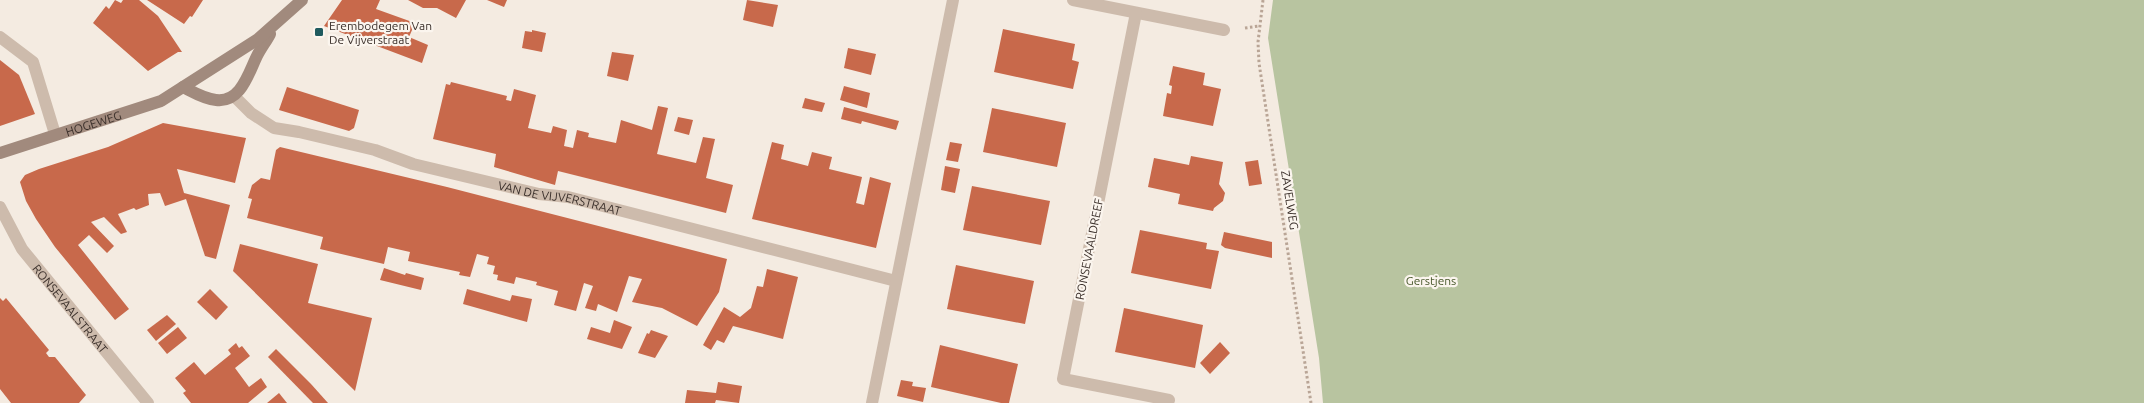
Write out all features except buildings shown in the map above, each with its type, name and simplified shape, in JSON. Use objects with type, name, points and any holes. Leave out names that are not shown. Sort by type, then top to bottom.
[{"type":"street","name":"HOGEWEG","points":[[0,153],[161,101],[258,39],[302,0]]},
{"type":"street","points":[[872,403],[953,0]]},
{"type":"street","points":[[1073,0],[1224,30]]},
{"type":"street","name":"RONSEVAALDREEF","points":[[1136,13],[1063,379],[1169,400]]},
{"type":"street","name":"HOGEWEG","points":[[234,96],[245,82],[257,56],[278,21]]},
{"type":"street","points":[[0,37],[33,62],[55,134]]},
{"type":"street","points":[[183,87],[217,101],[234,96]]},
{"type":"street","name":"VAN DE VIJVERSTRAAT","points":[[234,96],[251,113],[274,128],[375,150],[413,164],[539,194],[568,197],[896,281]]},
{"type":"street","name":"RONSEVAALSTRAAT","points":[[0,207],[22,250],[148,403]]},
{"type":"path","name":"ZAVELWEG","points":[[1263,0],[1258,42],[1259,63],[1312,403]]},
{"type":"green space","name":"Gerstjens","points":[[1273,0],[2144,0],[2144,403],[1323,403],[1319,358],[1268,38]]},
{"type":"place","name":"Erembodegem Van De Vijverstraat","points":[[319,32]]}]
